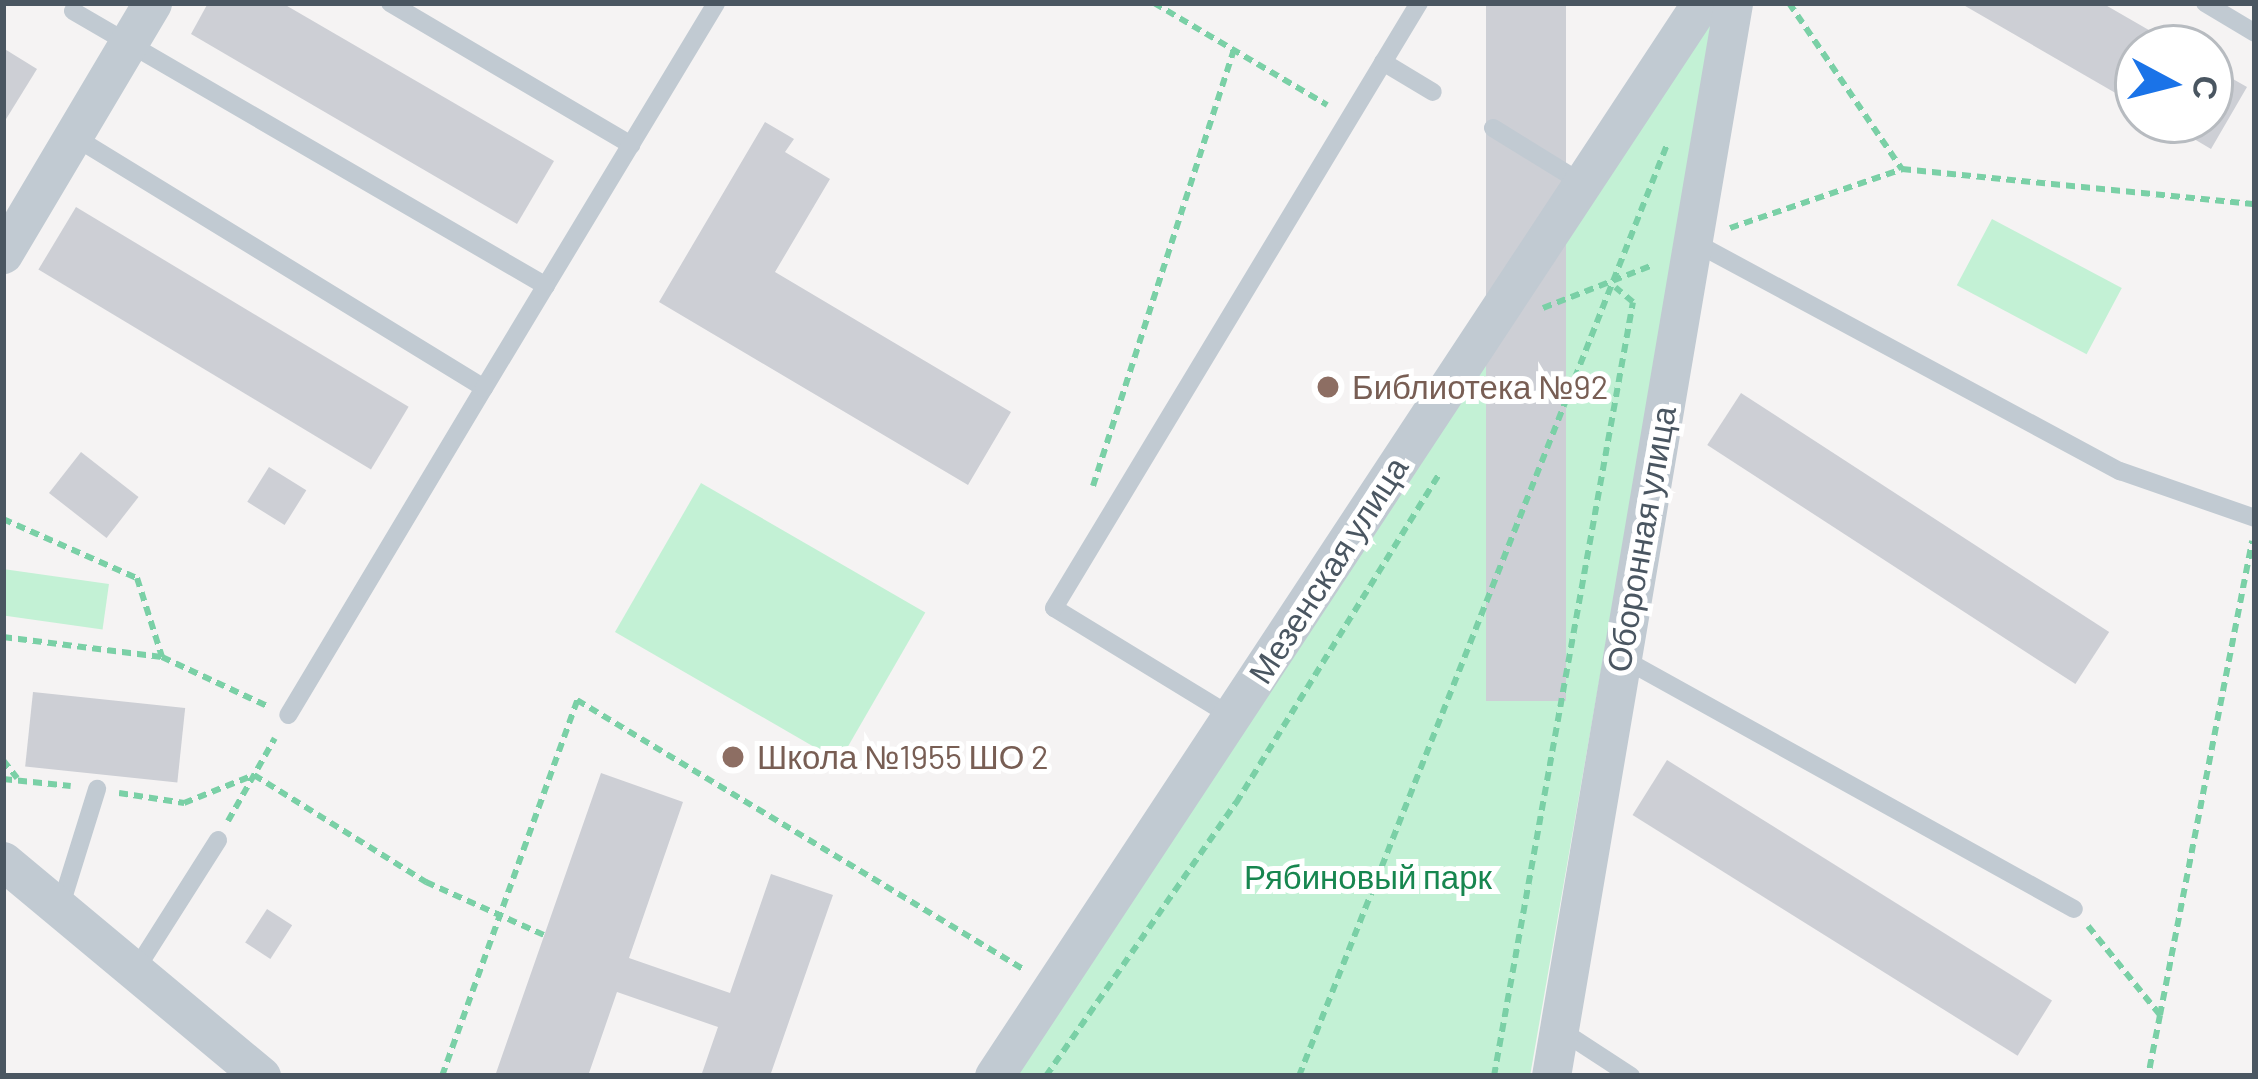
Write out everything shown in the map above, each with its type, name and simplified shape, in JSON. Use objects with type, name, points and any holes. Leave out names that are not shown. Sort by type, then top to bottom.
[{"type":"street","points":[[3,254],[15,206],[74,136],[152,3]]},
{"type":"street","name":"Мезенская улица","points":[[994,1076],[1700,3]]},
{"type":"street","name":"Оборонная улица","points":[[1551,1076],[1733,3]]},
{"type":"street","points":[[3,861],[261,1076]]},
{"type":"lane","points":[[390,3],[631,145]]},
{"type":"lane","points":[[288,715],[716,3]]},
{"type":"lane","points":[[1232,716],[1054,608],[1419,3]]},
{"type":"lane","points":[[2205,3],[2255,32]]},
{"type":"lane","points":[[73,11],[546,286]]},
{"type":"lane","points":[[1383,62],[1433,92]]},
{"type":"lane","points":[[1492,128],[1582,183]]},
{"type":"lane","points":[[74,136],[484,388]]},
{"type":"lane","points":[[1692,241],[2120,471],[2255,522]]},
{"type":"lane","points":[[1620,657],[2074,909]]},
{"type":"lane","points":[[60,908],[98,790]]},
{"type":"lane","points":[[135,971],[218,840]]},
{"type":"lane","points":[[1559,1029],[1631,1076]]},
{"type":"path","points":[[1154,3],[1168,6],[1349,118]]},
{"type":"path","points":[[1789,3],[1902,169]]},
{"type":"path","points":[[1090,496],[1234,50]]},
{"type":"path","points":[[1692,241],[1902,169],[2255,204]]},
{"type":"path","points":[[1531,312],[1615,287]]},
{"type":"path","points":[[1299,1076],[1615,287]]},
{"type":"path","points":[[1494,1076],[1633,302],[1615,287]]},
{"type":"path","points":[[1046,1076],[1236,803],[1450,455]]},
{"type":"path","points":[[3,519],[136,578],[162,657]]},
{"type":"path","points":[[2148,1076],[2255,522]]},
{"type":"path","points":[[3,637],[162,657],[288,715],[218,840]]},
{"type":"path","points":[[442,1076],[495,916],[577,700],[1052,987]]},
{"type":"path","points":[[3,760],[17,778]]},
{"type":"path","points":[[3,779],[184,803],[254,775]]},
{"type":"path","points":[[254,775],[495,916],[544,935]]},
{"type":"path","points":[[2074,909],[2159,1015]]},
{"type":"green space","name":"Рябиновый парк","points":[[1718,3],[1530,1076],[1005,1076]]},
{"type":"green space","points":[[1992,219],[2122,288],[2087,354],[1957,285]]},
{"type":"green space","points":[[701,483],[925,612],[839,761],[615,632]]},
{"type":"green space","points":[[3,569],[109,584],[103,629],[3,615]]},
{"type":"building","points":[[208,3],[282,3],[554,161],[517,224],[191,34]]},
{"type":"building","points":[[1486,3],[1566,3],[1566,701],[1486,701]]},
{"type":"building","points":[[1960,3],[2102,3],[2138,24],[2114,24],[2114,92]]},
{"type":"building","points":[[3,48],[37,69],[3,124]]},
{"type":"building","points":[[2234,80],[2247,87],[2234,109]]},
{"type":"building","points":[[765,122],[794,139],[785,152],[830,179],[775,272],[1011,412],[968,485],[659,302]]},
{"type":"building","points":[[76,207],[409,407],[371,469],[38,270]]},
{"type":"building","points":[[1741,393],[2109,632],[2075,684],[1707,445]]},
{"type":"building","points":[[81,452],[139,497],[107,538],[49,493]]},
{"type":"building","points":[[269,467],[306,490],[285,525],[247,502]]},
{"type":"building","points":[[33,692],[185,708],[177,783],[25,767]]},
{"type":"building","points":[[1667,760],[2052,1001],[2018,1056],[1633,815]]},
{"type":"building","points":[[601,773],[683,802],[629,958],[730,993],[771,874],[833,895],[770,1076],[701,1076],[718,1027],[617,992],[588,1076],[495,1076]]},
{"type":"building","points":[[267,909],[292,925],[270,959],[245,943]]},
{"type":"place","name":"Библиотека №92","points":[[1328,387]]},
{"type":"place","name":"Школа №1955 ШО 2","points":[[733,757]]}]
